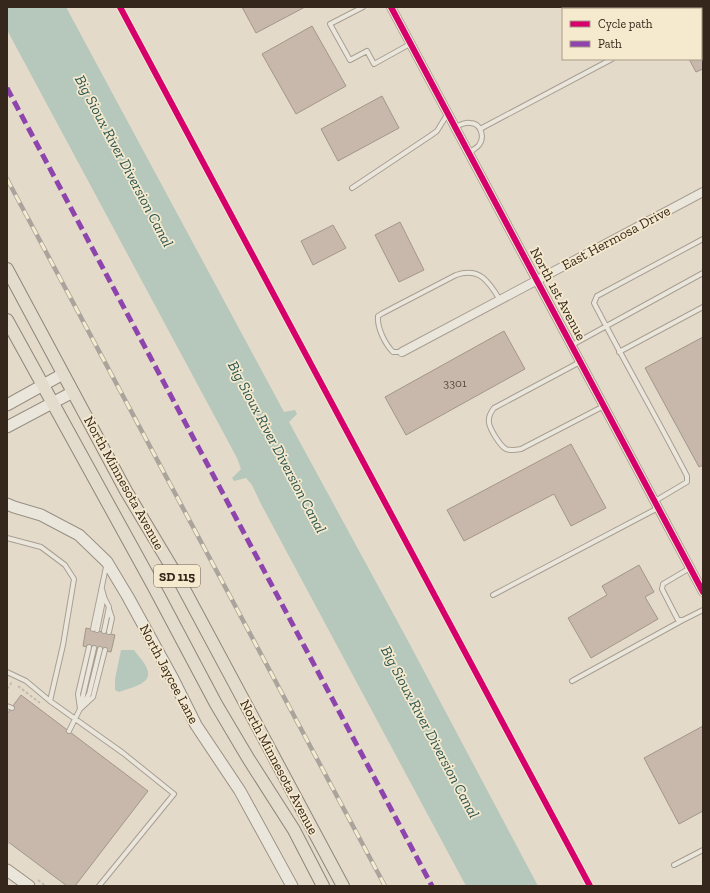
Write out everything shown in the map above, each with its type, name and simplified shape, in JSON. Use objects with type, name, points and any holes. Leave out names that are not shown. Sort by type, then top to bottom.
[{"type":"main road","name":"North Minnesota Avenue","points":[[7,269],[126,490],[177,576],[343,886]]},
{"type":"main road","name":"North Minnesota Avenue","points":[[7,320],[150,580],[216,704],[248,758],[294,830],[323,886]]},
{"type":"main road","points":[[7,405],[63,374]]},
{"type":"main road","points":[[7,427],[73,392]]},
{"type":"main road","name":"North Jaycee Lane","points":[[9,506],[41,515],[79,535],[108,562],[169,672],[196,725],[246,800],[292,886]]},
{"type":"main road","points":[[7,870],[29,886]]},
{"type":"street","name":"North 1st Avenue","points":[[394,8],[410,44],[703,592]]},
{"type":"street","name":"East Hermosa Drive","points":[[402,352],[703,192]]},
{"type":"lane","points":[[363,7],[330,24],[350,60],[367,51],[374,64],[410,44]]},
{"type":"lane","points":[[480,129],[610,60]]},
{"type":"lane","points":[[352,188],[437,131],[448,113]]},
{"type":"lane","points":[[455,127],[470,122],[475,124],[480,129],[482,134],[480,144],[469,153]]},
{"type":"lane","points":[[493,595],[656,504],[687,482],[687,476],[594,303],[597,296],[703,239]]},
{"type":"lane","points":[[402,352],[394,352],[377,324],[378,316],[383,312],[463,273],[473,274],[484,278],[490,283],[500,300]]},
{"type":"lane","points":[[572,346],[703,273]]},
{"type":"lane","points":[[620,352],[703,307]]},
{"type":"lane","points":[[580,362],[494,408],[489,414],[489,423],[492,431],[502,446],[513,451],[521,449],[604,406]]},
{"type":"lane","points":[[7,538],[41,547],[65,565],[74,579],[63,645],[50,701]]},
{"type":"lane","points":[[104,596],[95,629],[101,588],[108,562]]},
{"type":"lane","points":[[683,620],[678,620],[662,589],[663,584],[690,568]]},
{"type":"lane","points":[[101,588],[109,608],[106,632]]},
{"type":"lane","points":[[572,681],[703,610]]},
{"type":"lane","points":[[80,709],[91,647]]},
{"type":"lane","points":[[69,731],[89,694],[102,650]]},
{"type":"lane","points":[[7,672],[26,681],[50,701],[76,718],[174,794],[99,886]]},
{"type":"lane","points":[[7,706],[12,708]]},
{"type":"lane","points":[[674,865],[703,850]]},
{"type":"path","points":[[7,689],[13,681],[40,703]]},
{"type":"water","name":"Big Sioux River Diversion Canal","points":[[7,7],[66,7],[284,412],[295,410],[297,414],[289,422],[407,639],[538,886],[466,886],[252,485],[246,478],[234,481],[232,478],[241,469],[237,458],[7,30]]},
{"type":"water","points":[[121,650],[134,650],[145,664],[148,674],[144,682],[119,692],[115,690],[115,679]]},
{"type":"building","points":[[242,7],[305,7],[256,33]]},
{"type":"building","points":[[703,7],[703,69],[696,72],[690,60],[702,60],[702,8],[662,8]]},
{"type":"building","points":[[312,26],[346,86],[296,114],[262,54]]},
{"type":"building","points":[[382,96],[399,128],[338,161],[321,129]]},
{"type":"building","points":[[400,222],[424,270],[399,282],[375,235]]},
{"type":"building","points":[[333,225],[346,248],[313,265],[301,241]]},
{"type":"building","points":[[504,331],[525,369],[406,435],[385,397]]},
{"type":"building","points":[[703,337],[703,465],[699,467],[645,368]]},
{"type":"building","points":[[571,444],[606,508],[571,526],[554,494],[464,541],[447,510]]},
{"type":"building","points":[[639,565],[654,592],[645,597],[658,619],[591,658],[568,618],[607,595],[602,586]]},
{"type":"building","points":[[86,628],[115,635],[111,652],[83,646]]},
{"type":"building","points":[[21,695],[148,791],[75,886],[67,886],[7,841],[7,714]]},
{"type":"building","points":[[703,726],[703,811],[679,824],[644,758]]},
{"type":"railway","points":[[7,179],[385,886]]},
{"type":"marked path","points":[[7,88],[432,886]]},
{"type":"cycle path","points":[[120,7],[590,886]]},
{"type":"cycle path","points":[[391,7],[703,592]]}]
